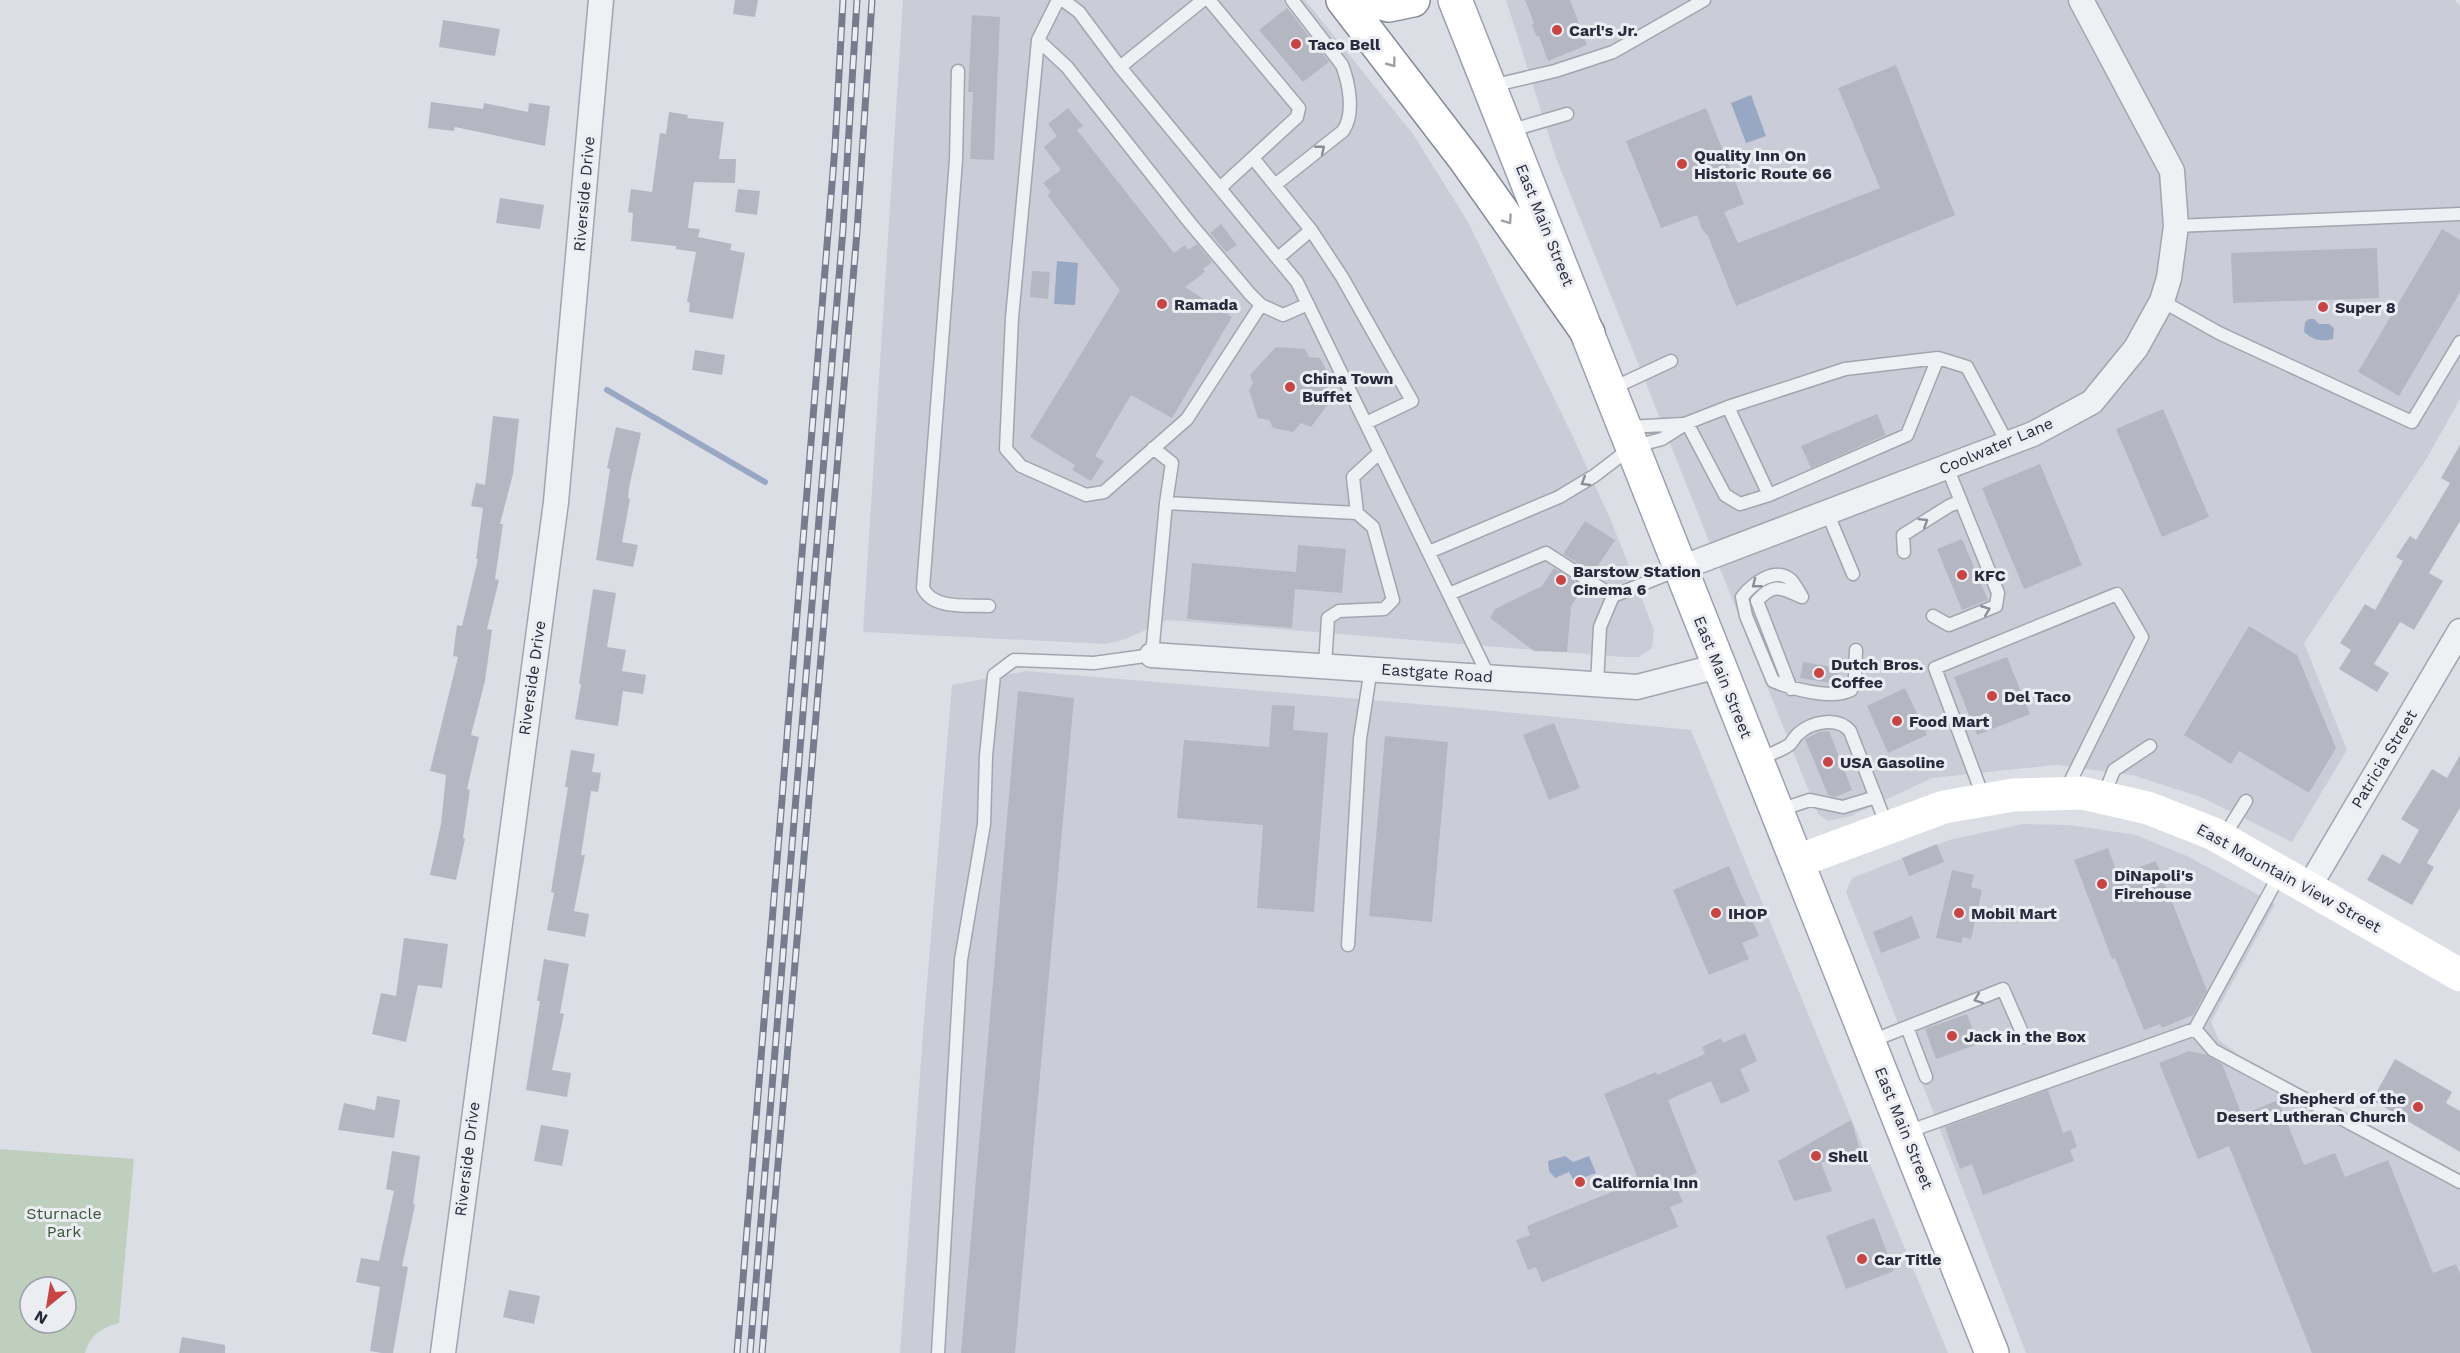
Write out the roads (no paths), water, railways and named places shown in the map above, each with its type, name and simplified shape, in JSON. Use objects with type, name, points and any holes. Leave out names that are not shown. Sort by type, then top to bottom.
[{"type":"main road","points":[[1343,0],[1465,159],[1588,333]]},
{"type":"main road","points":[[1370,0],[1389,5],[1413,0]]},
{"type":"main road","name":"East Main Street","points":[[1455,0],[1992,1353]]},
{"type":"main road","name":"East Mountain View Street","points":[[1798,861],[1944,807],[2013,795],[2082,793],[2148,808],[2223,839],[2460,975]]},
{"type":"street","name":"Riverside Drive","points":[[443,1353],[556,502],[601,0]]},
{"type":"street","name":"Coolwater Lane","points":[[1681,568],[2033,434],[2092,402],[2136,348],[2162,301],[2169,278],[2176,226],[2172,171],[2081,0]]},
{"type":"street","name":"Patricia Street","points":[[2295,880],[2460,631]]},
{"type":"street","name":"Eastgate Road","points":[[1152,655],[1637,687],[1718,666]]},
{"type":"lane","points":[[1058,0],[1038,40],[1012,318],[1006,449],[1021,466],[1086,495],[1104,492],[1187,419],[1262,305]]},
{"type":"lane","points":[[1063,0],[1079,12],[1120,67],[1297,282],[1489,677]]},
{"type":"lane","points":[[1120,67],[1203,0]]},
{"type":"lane","points":[[1209,0],[1299,108],[1298,117],[1220,188]]},
{"type":"lane","points":[[1275,185],[1342,131],[1348,124],[1350,116],[1346,77],[1342,64],[1292,0]]},
{"type":"lane","points":[[1490,87],[1555,71],[1613,52],[1704,0]]},
{"type":"lane","points":[[1038,40],[1067,67],[1190,223],[1250,294],[1262,305],[1283,315],[1308,304]]},
{"type":"lane","points":[[958,71],[956,160],[923,588],[927,596],[943,604],[989,606]]},
{"type":"lane","points":[[1508,132],[1567,114]]},
{"type":"lane","points":[[1253,158],[1311,230],[1342,277],[1412,401],[1366,423]]},
{"type":"lane","points":[[2176,226],[2460,214]]},
{"type":"lane","points":[[1278,258],[1311,230]]},
{"type":"lane","points":[[2162,301],[2219,333],[2412,423],[2460,342]]},
{"type":"lane","points":[[1628,437],[1662,439],[1687,423],[1728,407],[1845,369],[1938,358],[1967,367],[2008,444]]},
{"type":"lane","points":[[1687,423],[1725,495],[1740,504],[1769,495],[1907,435],[1938,358]]},
{"type":"lane","points":[[1610,389],[1671,361]]},
{"type":"lane","points":[[1728,407],[1769,495]]},
{"type":"lane","points":[[1429,552],[1559,497],[1594,476],[1628,437],[1657,427],[1687,423]]},
{"type":"lane","points":[[938,1353],[961,960],[984,824],[986,756],[993,675],[1014,660],[1094,663],[1152,655],[1166,503],[1172,463],[1153,448]]},
{"type":"lane","points":[[1325,665],[1328,618],[1339,611],[1384,609],[1393,600],[1373,527],[1358,513],[1353,477],[1380,452]]},
{"type":"lane","points":[[1933,616],[1949,625],[1996,606],[1998,592],[1947,467]]},
{"type":"lane","points":[[1904,552],[1903,535],[1961,501]]},
{"type":"lane","points":[[1166,503],[1358,513]]},
{"type":"lane","points":[[1827,512],[1853,574]]},
{"type":"lane","points":[[1449,594],[1545,553],[1613,596]]},
{"type":"lane","points":[[1597,684],[1600,627],[1613,596],[1681,568]]},
{"type":"lane","points":[[1802,597],[1779,587],[1766,591],[1757,601],[1791,688],[1843,695],[1851,690],[1855,678],[1856,650]]},
{"type":"lane","points":[[1984,800],[1935,668],[2117,594],[2142,637],[2065,793]]},
{"type":"lane","points":[[1348,945],[1360,739],[1371,668]]},
{"type":"lane","points":[[1756,760],[1787,746],[1798,734],[1813,725],[1827,722],[1845,726],[1850,731],[1888,827]]},
{"type":"lane","points":[[2103,798],[2114,770],[2150,746]]},
{"type":"lane","points":[[1777,811],[1810,800],[1843,807],[1876,797]]},
{"type":"lane","points":[[2223,839],[2246,801]]},
{"type":"lane","points":[[1905,1132],[2195,1029],[2295,880]]},
{"type":"lane","points":[[1869,1042],[2003,990],[2024,1037]]},
{"type":"lane","points":[[1907,1027],[1926,1077]]},
{"type":"lane","points":[[2195,1029],[2213,1050],[2460,1182]]},
{"type":"water","points":[[1751,95],[1766,136],[1746,143],[1731,103]]},
{"type":"water","points":[[1057,261],[1078,263],[1075,305],[1054,304]]},
{"type":"water","points":[[2314,319],[2319,324],[2329,324],[2334,328],[2333,339],[2317,340],[2304,332],[2305,322]]},
{"type":"water","points":[[1565,1156],[1573,1162],[1589,1156],[1596,1173],[1574,1181],[1569,1172],[1555,1178],[1549,1171],[1548,1161]]},
{"type":"waterway","points":[[607,390],[765,482]]},
{"type":"railway","points":[[737,1353],[835,147],[843,0]]},
{"type":"railway","points":[[750,1353],[843,229],[857,0]]},
{"type":"railway","points":[[762,1353],[857,232],[872,0]]},
{"type":"place","name":"Carl's Jr.","points":[[1557,30]]},
{"type":"place","name":"Taco Bell","points":[[1296,44]]},
{"type":"place","name":"Quality Inn On Historic Route 66","points":[[1682,164]]},
{"type":"place","name":"Ramada","points":[[1162,304]]},
{"type":"place","name":"Super 8","points":[[2323,307]]},
{"type":"place","name":"China Town Buffet","points":[[1290,387]]},
{"type":"place","name":"KFC","points":[[1962,575]]},
{"type":"place","name":"Barstow Station Cinema 6","points":[[1561,580]]},
{"type":"place","name":"Dutch Bros. Coffee","points":[[1819,673]]},
{"type":"place","name":"Del Taco","points":[[1992,696]]},
{"type":"place","name":"Food Mart","points":[[1897,721]]},
{"type":"place","name":"USA Gasoline","points":[[1828,762]]},
{"type":"place","name":"DiNapoli's Firehouse","points":[[2102,884]]},
{"type":"place","name":"IHOP","points":[[1716,913]]},
{"type":"place","name":"Mobil Mart","points":[[1959,913]]},
{"type":"place","name":"Jack in the Box","points":[[1952,1036]]},
{"type":"place","name":"Shepherd of the Desert Lutheran Church","points":[[2418,1107]]},
{"type":"place","name":"Shell","points":[[1816,1156]]},
{"type":"place","name":"California Inn","points":[[1580,1182]]},
{"type":"place","name":"Car Title","points":[[1862,1259]]},
{"type":"park label","name":"Sturnacle Park","points":[[64,1222]]}]
